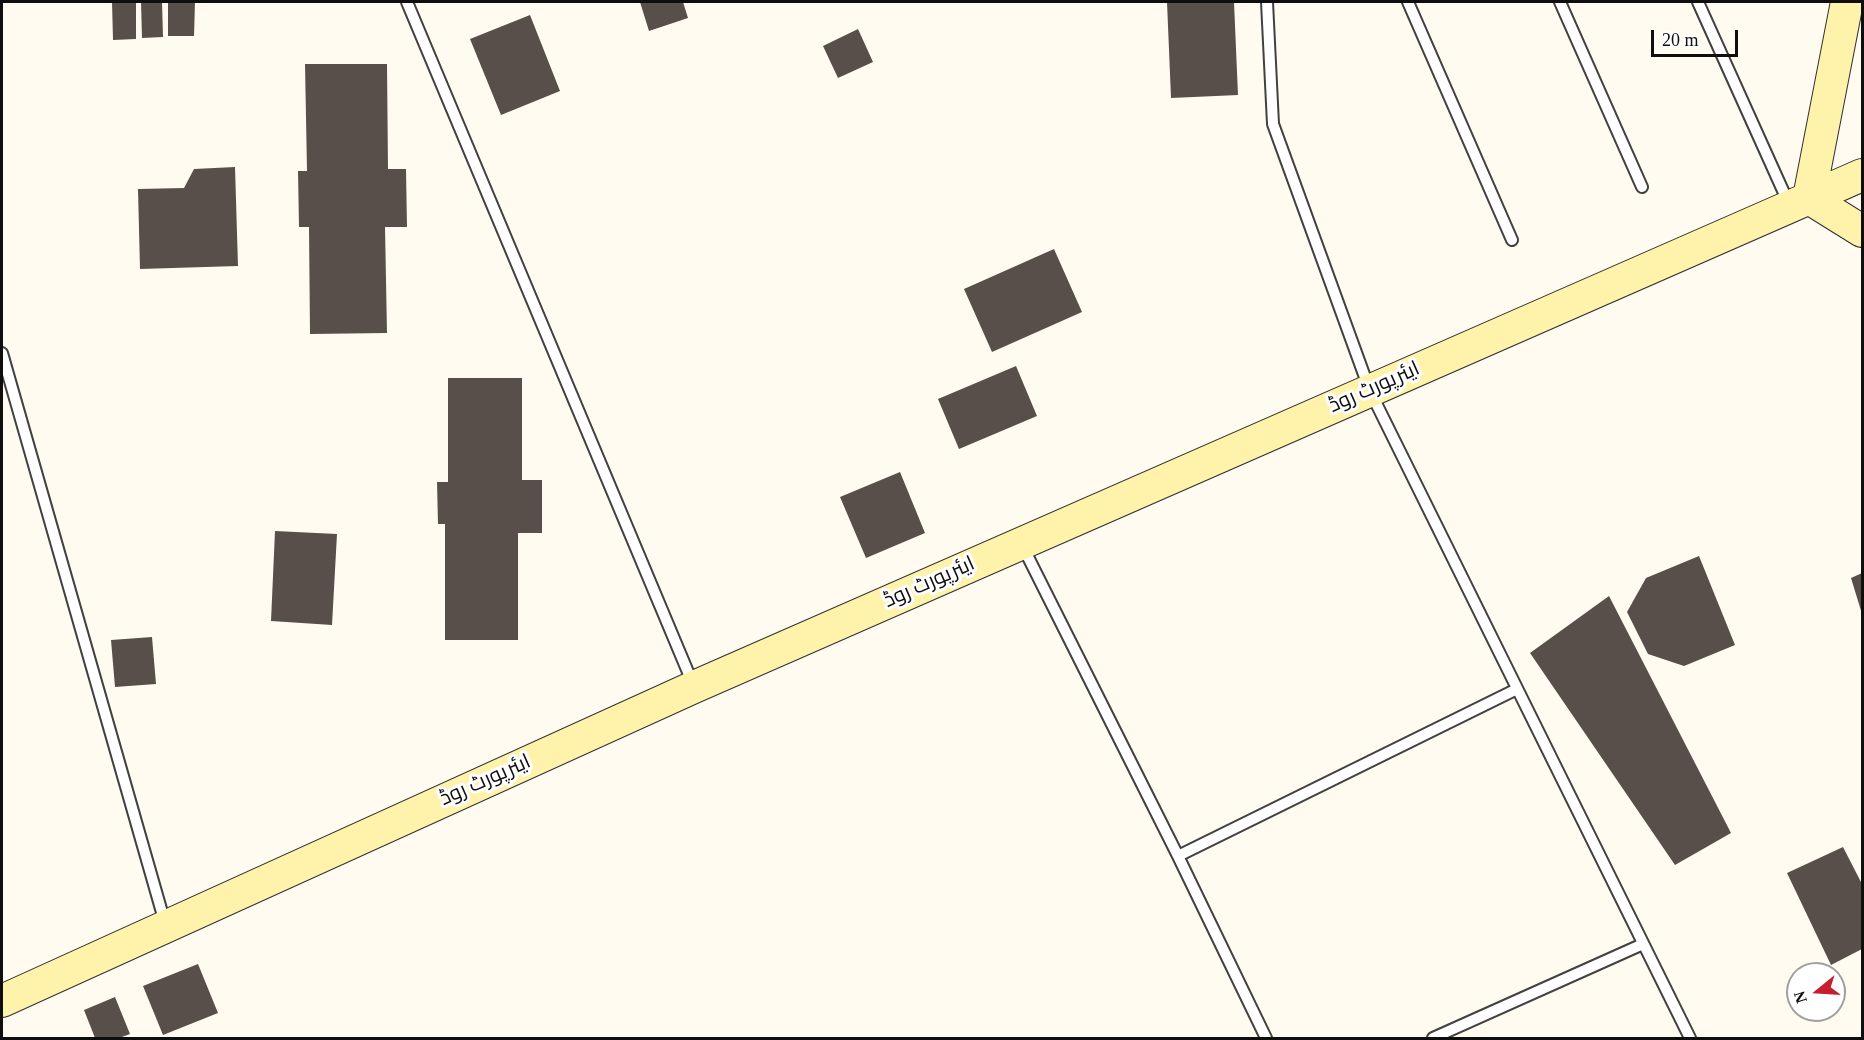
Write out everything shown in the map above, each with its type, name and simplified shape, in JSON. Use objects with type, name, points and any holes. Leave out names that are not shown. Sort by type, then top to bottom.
[{"type":"main road","points":[[1847,2],[1800,203],[1863,231]]},
{"type":"main road","points":[[1847,2],[1863,36]]},
{"type":"main road","name":"ایئرپورٹ روڈ","points":[[2,1001],[694,687],[1863,175]]},
{"type":"lane","points":[[407,2],[694,687]]},
{"type":"lane","points":[[1267,2],[1273,124],[1370,391],[1689,1038]]},
{"type":"lane","points":[[1408,2],[1512,240]]},
{"type":"lane","points":[[1560,2],[1642,187]]},
{"type":"lane","points":[[1698,2],[1800,203]]},
{"type":"lane","points":[[2,353],[166,926]]},
{"type":"lane","points":[[1022,544],[1266,1038]]},
{"type":"lane","points":[[1178,856],[1517,689]]},
{"type":"lane","points":[[1433,1038],[1643,944]]},
{"type":"building","points":[[112,2],[136,2],[136,39],[113,40]]},
{"type":"building","points":[[141,2],[162,2],[163,37],[142,38]]},
{"type":"building","points":[[168,2],[195,2],[194,36],[168,36]]},
{"type":"building","points":[[640,2],[683,2],[688,18],[649,31]]},
{"type":"building","points":[[1167,2],[1234,2],[1238,95],[1171,98]]},
{"type":"building","points":[[530,15],[560,91],[501,115],[470,39]]},
{"type":"building","points":[[858,29],[873,62],[838,78],[823,46]]},
{"type":"building","points":[[305,64],[387,64],[388,169],[406,169],[407,227],[385,227],[387,333],[310,334],[309,227],[299,227],[298,171],[307,171]]},
{"type":"building","points":[[235,167],[238,266],[140,269],[138,189],[184,188],[194,169]]},
{"type":"building","points":[[1054,249],[1082,312],[992,352],[964,289]]},
{"type":"building","points":[[1016,366],[1037,416],[959,449],[938,399]]},
{"type":"building","points":[[448,378],[522,378],[522,480],[542,480],[542,533],[518,533],[518,640],[445,640],[445,524],[438,524],[437,482],[448,482]]},
{"type":"building","points":[[900,472],[925,533],[866,558],[840,497]]},
{"type":"building","points":[[275,531],[337,534],[332,625],[271,621]]},
{"type":"building","points":[[1699,556],[1735,645],[1684,666],[1648,654],[1627,612],[1646,578]]},
{"type":"building","points":[[1862,573],[1862,614],[1851,578]]},
{"type":"building","points":[[1609,596],[1731,833],[1675,865],[1530,653]]},
{"type":"building","points":[[152,637],[156,684],[115,687],[111,640]]},
{"type":"building","points":[[1843,847],[1862,884],[1862,949],[1837,962],[1830,962],[1787,873]]},
{"type":"building","points":[[198,964],[218,1013],[163,1035],[143,986]]},
{"type":"building","points":[[115,997],[130,1034],[119,1038],[95,1038],[84,1010]]}]
